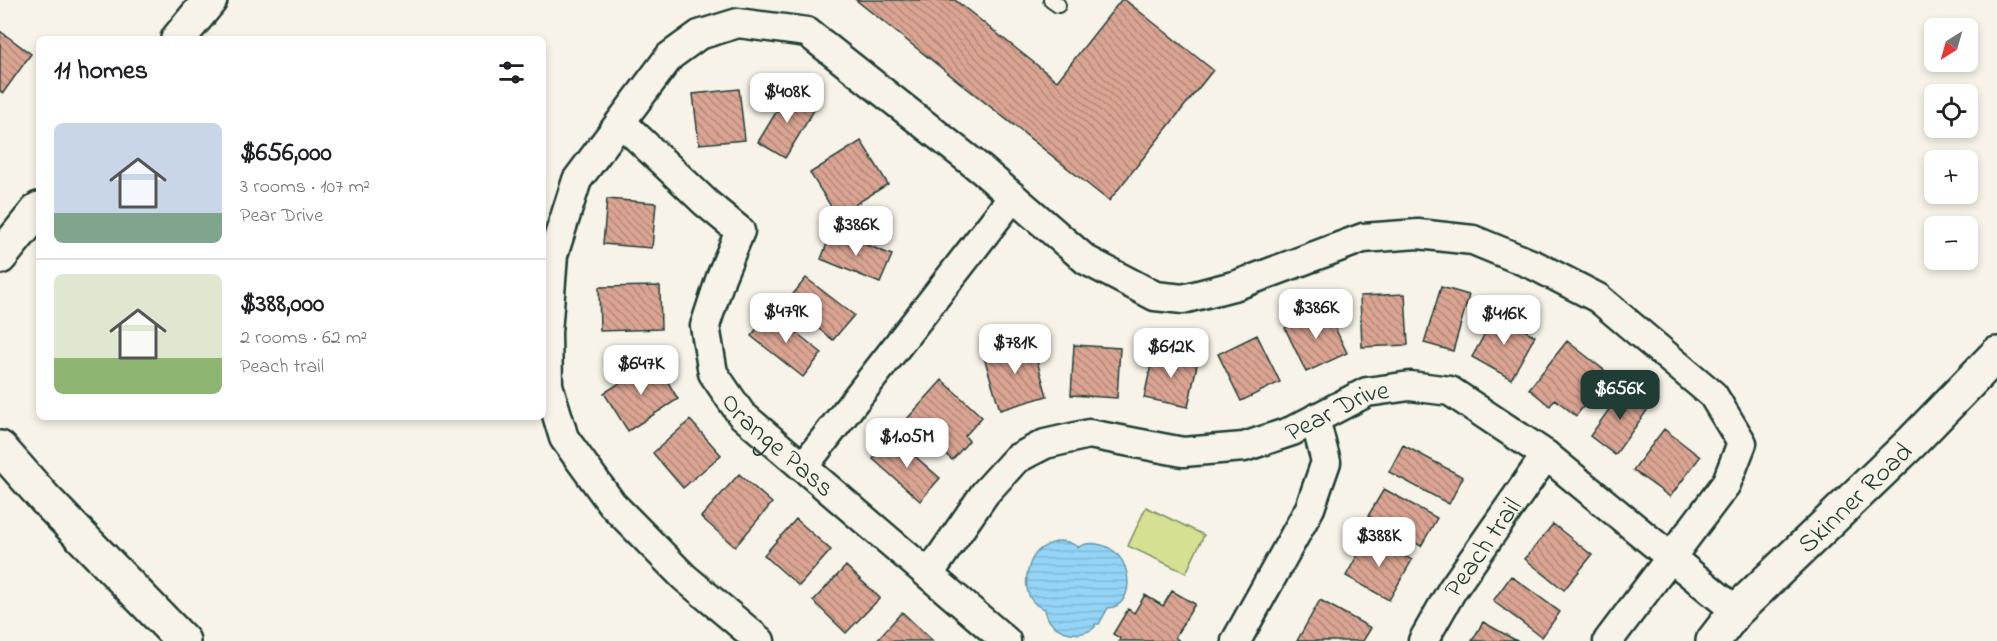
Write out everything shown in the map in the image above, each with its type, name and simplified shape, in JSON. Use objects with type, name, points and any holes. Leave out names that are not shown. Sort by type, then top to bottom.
[{"type":"street","points":[[180,36],[210,0]]},
{"type":"street","points":[[759,641],[684,577],[612,504],[564,438],[548,385],[547,333],[553,255],[577,180],[670,56],[699,35],[738,23],[807,32],[973,162],[1086,260],[1155,296],[1183,299],[1237,285],[1364,238],[1418,234],[1473,240],[1536,266],[1598,298],[1713,395],[1743,443],[1726,484],[1608,641]]},
{"type":"street","name":"Orange Pass","points":[[621,122],[706,203],[740,231],[705,326],[713,374],[741,414],[1006,641]]},
{"type":"street","points":[[803,467],[1013,196]]},
{"type":"street","points":[[0,257],[36,213]]},
{"type":"street","name":"Skinner Road","points":[[1713,641],[1736,611],[1911,443],[1997,354]]},
{"type":"street","name":"Pear Drive","points":[[929,574],[985,493],[1016,459],[1045,444],[1089,434],[1183,452],[1244,447],[1292,431],[1367,392],[1410,386],[1450,390],[1546,455],[1736,611]]},
{"type":"street","points":[[1236,641],[1310,508],[1326,462],[1315,419]]},
{"type":"street","points":[[0,448],[45,499],[183,641]]},
{"type":"street","name":"Peach trail","points":[[1423,641],[1452,590],[1546,455]]},
{"type":"green space","points":[[1146,507],[1204,535],[1186,573],[1128,546]]},
{"type":"water","points":[[1059,541],[1079,547],[1092,543],[1110,548],[1125,566],[1128,578],[1124,599],[1108,608],[1099,624],[1095,624],[1095,627],[1089,631],[1073,633],[1057,628],[1047,617],[1045,609],[1031,599],[1028,591],[1027,574],[1033,557],[1043,547]]},
{"type":"building","points":[[856,0],[955,0],[1057,81],[1121,0],[1125,0],[1213,70],[1109,201]]},
{"type":"building","points":[[0,31],[31,54],[3,93],[0,91]]},
{"type":"building","points":[[739,89],[745,140],[699,144],[693,94]]},
{"type":"building","points":[[789,91],[816,107],[785,158],[758,142]]},
{"type":"building","points":[[861,141],[888,184],[837,216],[810,173]]},
{"type":"building","points":[[607,199],[656,203],[652,248],[603,244]]},
{"type":"building","points":[[832,231],[892,255],[880,283],[821,259]]},
{"type":"building","points":[[806,278],[854,315],[833,340],[786,303]]},
{"type":"building","points":[[660,286],[661,329],[600,331],[599,287]]},
{"type":"building","points":[[1441,287],[1469,295],[1453,351],[1424,343]]},
{"type":"building","points":[[1405,294],[1408,345],[1362,347],[1360,296]]},
{"type":"building","points":[[1326,309],[1347,353],[1306,372],[1285,328]]},
{"type":"building","points":[[770,312],[822,353],[803,377],[751,336]]},
{"type":"building","points":[[1496,314],[1535,336],[1511,379],[1472,357]]},
{"type":"building","points":[[1257,335],[1280,382],[1241,401],[1218,354]]},
{"type":"building","points":[[1031,340],[1047,396],[1000,410],[983,354]]},
{"type":"building","points":[[1567,341],[1609,374],[1576,416],[1555,399],[1550,406],[1529,389]]},
{"type":"building","points":[[1074,345],[1120,348],[1117,398],[1071,395]]},
{"type":"building","points":[[1154,350],[1198,360],[1188,407],[1144,398]]},
{"type":"building","points":[[655,361],[678,399],[628,431],[604,393]]},
{"type":"building","points":[[942,380],[982,417],[965,436],[969,441],[952,460],[907,419]]},
{"type":"building","points":[[1625,387],[1651,405],[1615,455],[1590,436]]},
{"type":"building","points":[[690,420],[721,455],[683,488],[653,453]]},
{"type":"building","points":[[1664,429],[1700,457],[1670,497],[1633,470]]},
{"type":"building","points":[[893,437],[940,478],[920,501],[873,459]]},
{"type":"building","points":[[1403,445],[1463,477],[1449,504],[1389,472]]},
{"type":"building","points":[[739,474],[772,503],[735,547],[701,517]]},
{"type":"building","points":[[1384,489],[1437,518],[1421,546],[1368,516]]},
{"type":"building","points":[[796,519],[831,550],[799,586],[764,555]]},
{"type":"building","points":[[1553,524],[1592,555],[1564,590],[1525,559]]},
{"type":"building","points":[[1368,536],[1412,560],[1389,600],[1346,576]]},
{"type":"building","points":[[846,566],[880,598],[846,633],[813,601]]},
{"type":"building","points":[[1511,576],[1560,612],[1542,637],[1493,601]]},
{"type":"building","points":[[1172,591],[1195,604],[1175,637],[1179,641],[1119,641],[1120,638],[1113,634],[1128,609],[1134,613],[1145,595],[1163,606]]},
{"type":"building","points":[[1320,600],[1371,628],[1363,641],[1297,641]]},
{"type":"building","points":[[902,612],[933,641],[876,641]]},
{"type":"building","points":[[1483,622],[1517,641],[1472,641]]}]
